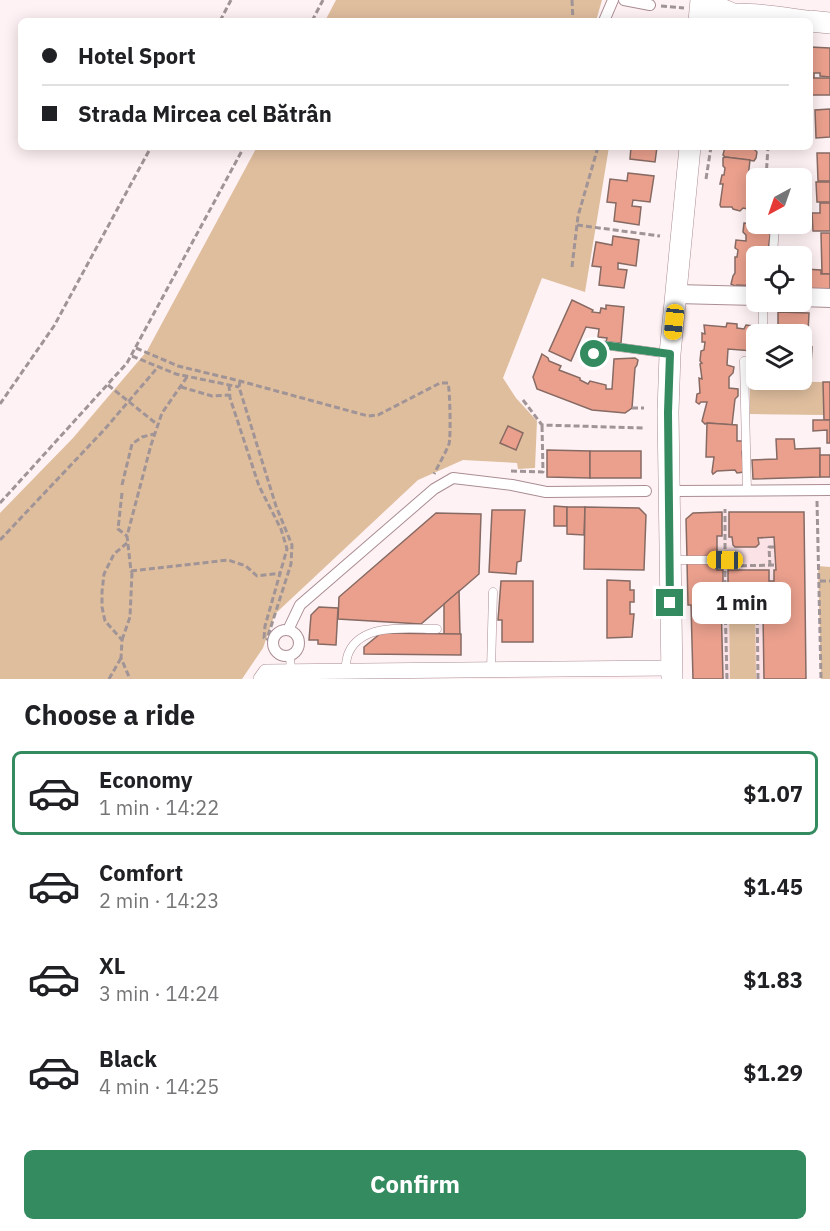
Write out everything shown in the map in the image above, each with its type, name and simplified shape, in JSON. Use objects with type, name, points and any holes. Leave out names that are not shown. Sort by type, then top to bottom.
[{"type":"main road","points":[[709,0],[725,17],[743,18]]},
{"type":"main road","points":[[813,22],[830,23]]},
{"type":"main road","points":[[672,674],[668,412],[670,354],[690,150]]},
{"type":"street","points":[[605,18],[613,0]]},
{"type":"street","points":[[624,0],[650,5]]},
{"type":"street","points":[[676,294],[746,296]]},
{"type":"street","points":[[812,297],[830,298]]},
{"type":"street","points":[[288,630],[300,605],[434,489],[453,478],[512,485],[546,492],[646,491]]},
{"type":"street","points":[[675,491],[830,490]]},
{"type":"street","points":[[263,676],[276,634],[288,630],[296,634],[300,642],[291,664]]},
{"type":"street","points":[[272,645],[291,664]]},
{"type":"street","points":[[263,676],[291,664],[345,671],[490,675],[672,674]]},
{"type":"lane","points":[[586,362],[603,345],[670,354]]},
{"type":"lane","points":[[746,362],[744,362],[747,490]]},
{"type":"lane","points":[[669,560],[725,560]]},
{"type":"lane","points":[[490,675],[493,592]]},
{"type":"lane","points":[[345,671],[349,652],[360,640],[380,629],[437,629]]},
{"type":"path","points":[[222,18],[231,0]]},
{"type":"path","points":[[314,18],[323,0]]},
{"type":"path","points":[[572,0],[573,18]]},
{"type":"path","points":[[650,5],[696,10]]},
{"type":"path","points":[[0,404],[54,326],[149,150]]},
{"type":"path","points":[[0,503],[132,355],[242,150]]},
{"type":"path","points":[[572,267],[577,225],[597,150]]},
{"type":"path","points":[[767,168],[768,150]]},
{"type":"path","points":[[577,225],[660,237]]},
{"type":"path","points":[[136,348],[178,366],[374,416],[440,382],[448,383],[450,391],[448,422],[451,434],[449,444],[434,476]]},
{"type":"path","points":[[132,355],[187,377],[239,387]]},
{"type":"path","points":[[0,540],[129,402],[158,367]]},
{"type":"path","points":[[130,679],[122,658],[122,640],[130,617],[132,572],[126,543],[127,536],[158,425],[165,408],[187,377]]},
{"type":"path","points":[[229,385],[229,394],[259,486],[281,529],[287,549],[265,626],[264,638],[272,645],[291,564],[292,545],[276,506],[239,387],[240,381]]},
{"type":"path","points":[[108,384],[158,425]]},
{"type":"path","points":[[181,387],[212,396],[229,394]]},
{"type":"path","points":[[520,471],[543,472],[542,425],[523,400]]},
{"type":"path","points":[[632,408],[644,408]]},
{"type":"path","points":[[542,425],[644,428]]},
{"type":"path","points":[[122,485],[132,444],[142,437],[155,434]]},
{"type":"path","points":[[817,490],[821,679]]},
{"type":"path","points":[[122,493],[118,529],[127,536]]},
{"type":"path","points":[[725,509],[725,560]]},
{"type":"path","points":[[724,527],[729,533]]},
{"type":"path","points":[[122,640],[105,621],[102,592],[104,574],[114,554],[126,543]]},
{"type":"path","points":[[770,566],[769,547],[775,546]]},
{"type":"path","points":[[132,572],[228,560],[246,566],[257,576],[281,573]]},
{"type":"path","points":[[725,569],[725,566],[776,566]]},
{"type":"path","points":[[724,575],[725,588]]},
{"type":"path","points":[[819,580],[830,580]]},
{"type":"path","points":[[727,679],[725,601],[774,601],[774,599]]},
{"type":"path","points":[[757,601],[758,679]]},
{"type":"path","points":[[109,679],[122,658]]},
{"type":"shaded area","points":[[336,0],[602,0],[597,18],[327,18]]},
{"type":"shaded area","points":[[255,150],[609,150],[585,292],[542,278],[503,378],[516,398],[537,421],[535,468],[518,469],[517,463],[463,460],[418,480],[275,614],[263,648],[242,679],[0,679],[0,513],[73,438],[147,351]]},
{"type":"shaded area","points":[[812,382],[823,382],[824,415],[750,414],[750,390],[812,390]]},
{"type":"shaded area","points":[[804,512],[806,679],[693,679],[686,519],[693,513]]},
{"type":"shaded area","points":[[818,566],[830,567],[830,679],[821,679]]},
{"type":"shaded area","points":[[729,604],[755,604],[756,679],[730,679]]},
{"type":"building","points":[[813,47],[830,48],[830,77],[814,73],[814,78]]},
{"type":"building","points":[[813,78],[830,78],[830,95],[813,95]]},
{"type":"building","points":[[830,109],[830,137],[816,138],[815,110]]},
{"type":"building","points":[[631,150],[657,150],[655,162],[630,159]]},
{"type":"building","points":[[724,150],[755,150],[757,152],[754,161],[723,155]]},
{"type":"building","points":[[817,153],[830,153],[830,181],[818,181]]},
{"type":"building","points":[[723,158],[750,160],[749,168],[746,168],[746,209],[740,211],[720,205],[723,184],[720,184],[725,168]]},
{"type":"building","points":[[628,173],[654,176],[650,202],[633,200],[632,206],[641,207],[639,225],[614,221],[616,203],[607,202],[610,179],[627,181]]},
{"type":"building","points":[[816,182],[830,182],[830,202],[817,202]]},
{"type":"building","points":[[820,203],[830,203],[830,231],[813,231],[812,213],[820,213]]},
{"type":"building","points":[[744,223],[746,223],[746,234],[770,234],[769,246],[746,246],[746,285],[735,286],[731,284],[738,250],[735,248],[736,240],[746,241],[746,235],[743,232]]},
{"type":"building","points":[[821,233],[830,233],[830,274],[822,274]]},
{"type":"building","points":[[613,236],[639,240],[636,266],[618,263],[618,269],[627,270],[624,288],[599,285],[601,267],[592,266],[596,242],[612,245]]},
{"type":"building","points":[[812,269],[821,270],[821,274],[830,274],[830,294],[812,292]]},
{"type":"building","points":[[572,300],[593,310],[592,312],[600,313],[601,308],[606,309],[606,305],[624,307],[621,343],[606,342],[607,338],[598,337],[599,329],[586,327],[571,361],[549,351]]},
{"type":"building","points":[[778,312],[809,313],[808,324],[778,324]]},
{"type":"building","points":[[727,323],[737,324],[737,328],[744,329],[746,325],[746,350],[728,349],[727,365],[734,367],[729,377],[729,388],[738,389],[732,425],[705,424],[702,421],[707,402],[699,404],[696,402],[697,394],[700,393],[699,378],[702,379],[700,361],[705,342],[702,342],[702,333],[705,334],[704,325],[726,327]]},
{"type":"building","points":[[542,354],[549,361],[561,366],[559,370],[580,378],[588,384],[590,381],[606,385],[606,389],[612,389],[614,359],[635,358],[638,360],[635,368],[632,408],[625,413],[592,410],[537,389],[533,377]]},
{"type":"building","points":[[823,382],[830,382],[830,420],[824,420]]},
{"type":"building","points":[[813,420],[830,420],[830,443],[827,443],[827,430],[813,431]]},
{"type":"building","points":[[707,423],[737,425],[737,441],[745,441],[742,452],[744,472],[717,471],[713,474],[714,457],[706,457]]},
{"type":"building","points":[[508,426],[523,433],[516,450],[500,443]]},
{"type":"building","points":[[776,439],[794,439],[795,449],[820,448],[820,477],[753,479],[752,460],[777,459]]},
{"type":"building","points":[[547,450],[590,451],[590,478],[547,477]]},
{"type":"building","points":[[590,451],[641,451],[641,478],[590,478]]},
{"type":"building","points":[[820,455],[830,455],[830,477],[820,477]]},
{"type":"building","points":[[554,506],[567,507],[567,526],[554,526]]},
{"type":"building","points":[[567,507],[585,507],[584,535],[567,534]]},
{"type":"building","points":[[585,507],[639,508],[646,515],[644,570],[584,569]]},
{"type":"building","points":[[492,510],[525,510],[521,561],[517,562],[516,574],[489,572]]},
{"type":"building","points":[[722,512],[722,536],[717,536],[717,557],[687,558],[686,519],[693,513]]},
{"type":"building","points":[[729,512],[804,512],[806,679],[764,679],[763,614],[778,614],[778,599],[721,599],[723,679],[693,679],[687,562],[717,562],[717,570],[723,570],[723,588],[728,588],[728,570],[769,570],[769,581],[774,581],[774,570],[776,570],[774,537],[758,538],[759,544],[756,547],[735,547],[732,537],[729,537]]},
{"type":"building","points":[[436,513],[481,514],[479,574],[421,624],[338,619],[339,597]]},
{"type":"building","points":[[607,580],[630,581],[630,590],[634,590],[634,602],[630,602],[630,614],[634,614],[632,637],[607,638]]},
{"type":"building","points":[[501,581],[533,581],[533,642],[502,642],[502,620],[498,620]]},
{"type":"building","points":[[459,591],[460,635],[444,634],[444,604]]},
{"type":"building","points":[[319,607],[338,608],[336,645],[318,644],[318,640],[309,640],[311,615]]},
{"type":"building","points":[[381,633],[461,634],[461,655],[364,654],[364,647]]},
{"type":"route","points":[[594,354],[603,345],[670,354],[668,412],[670,603]]}]
